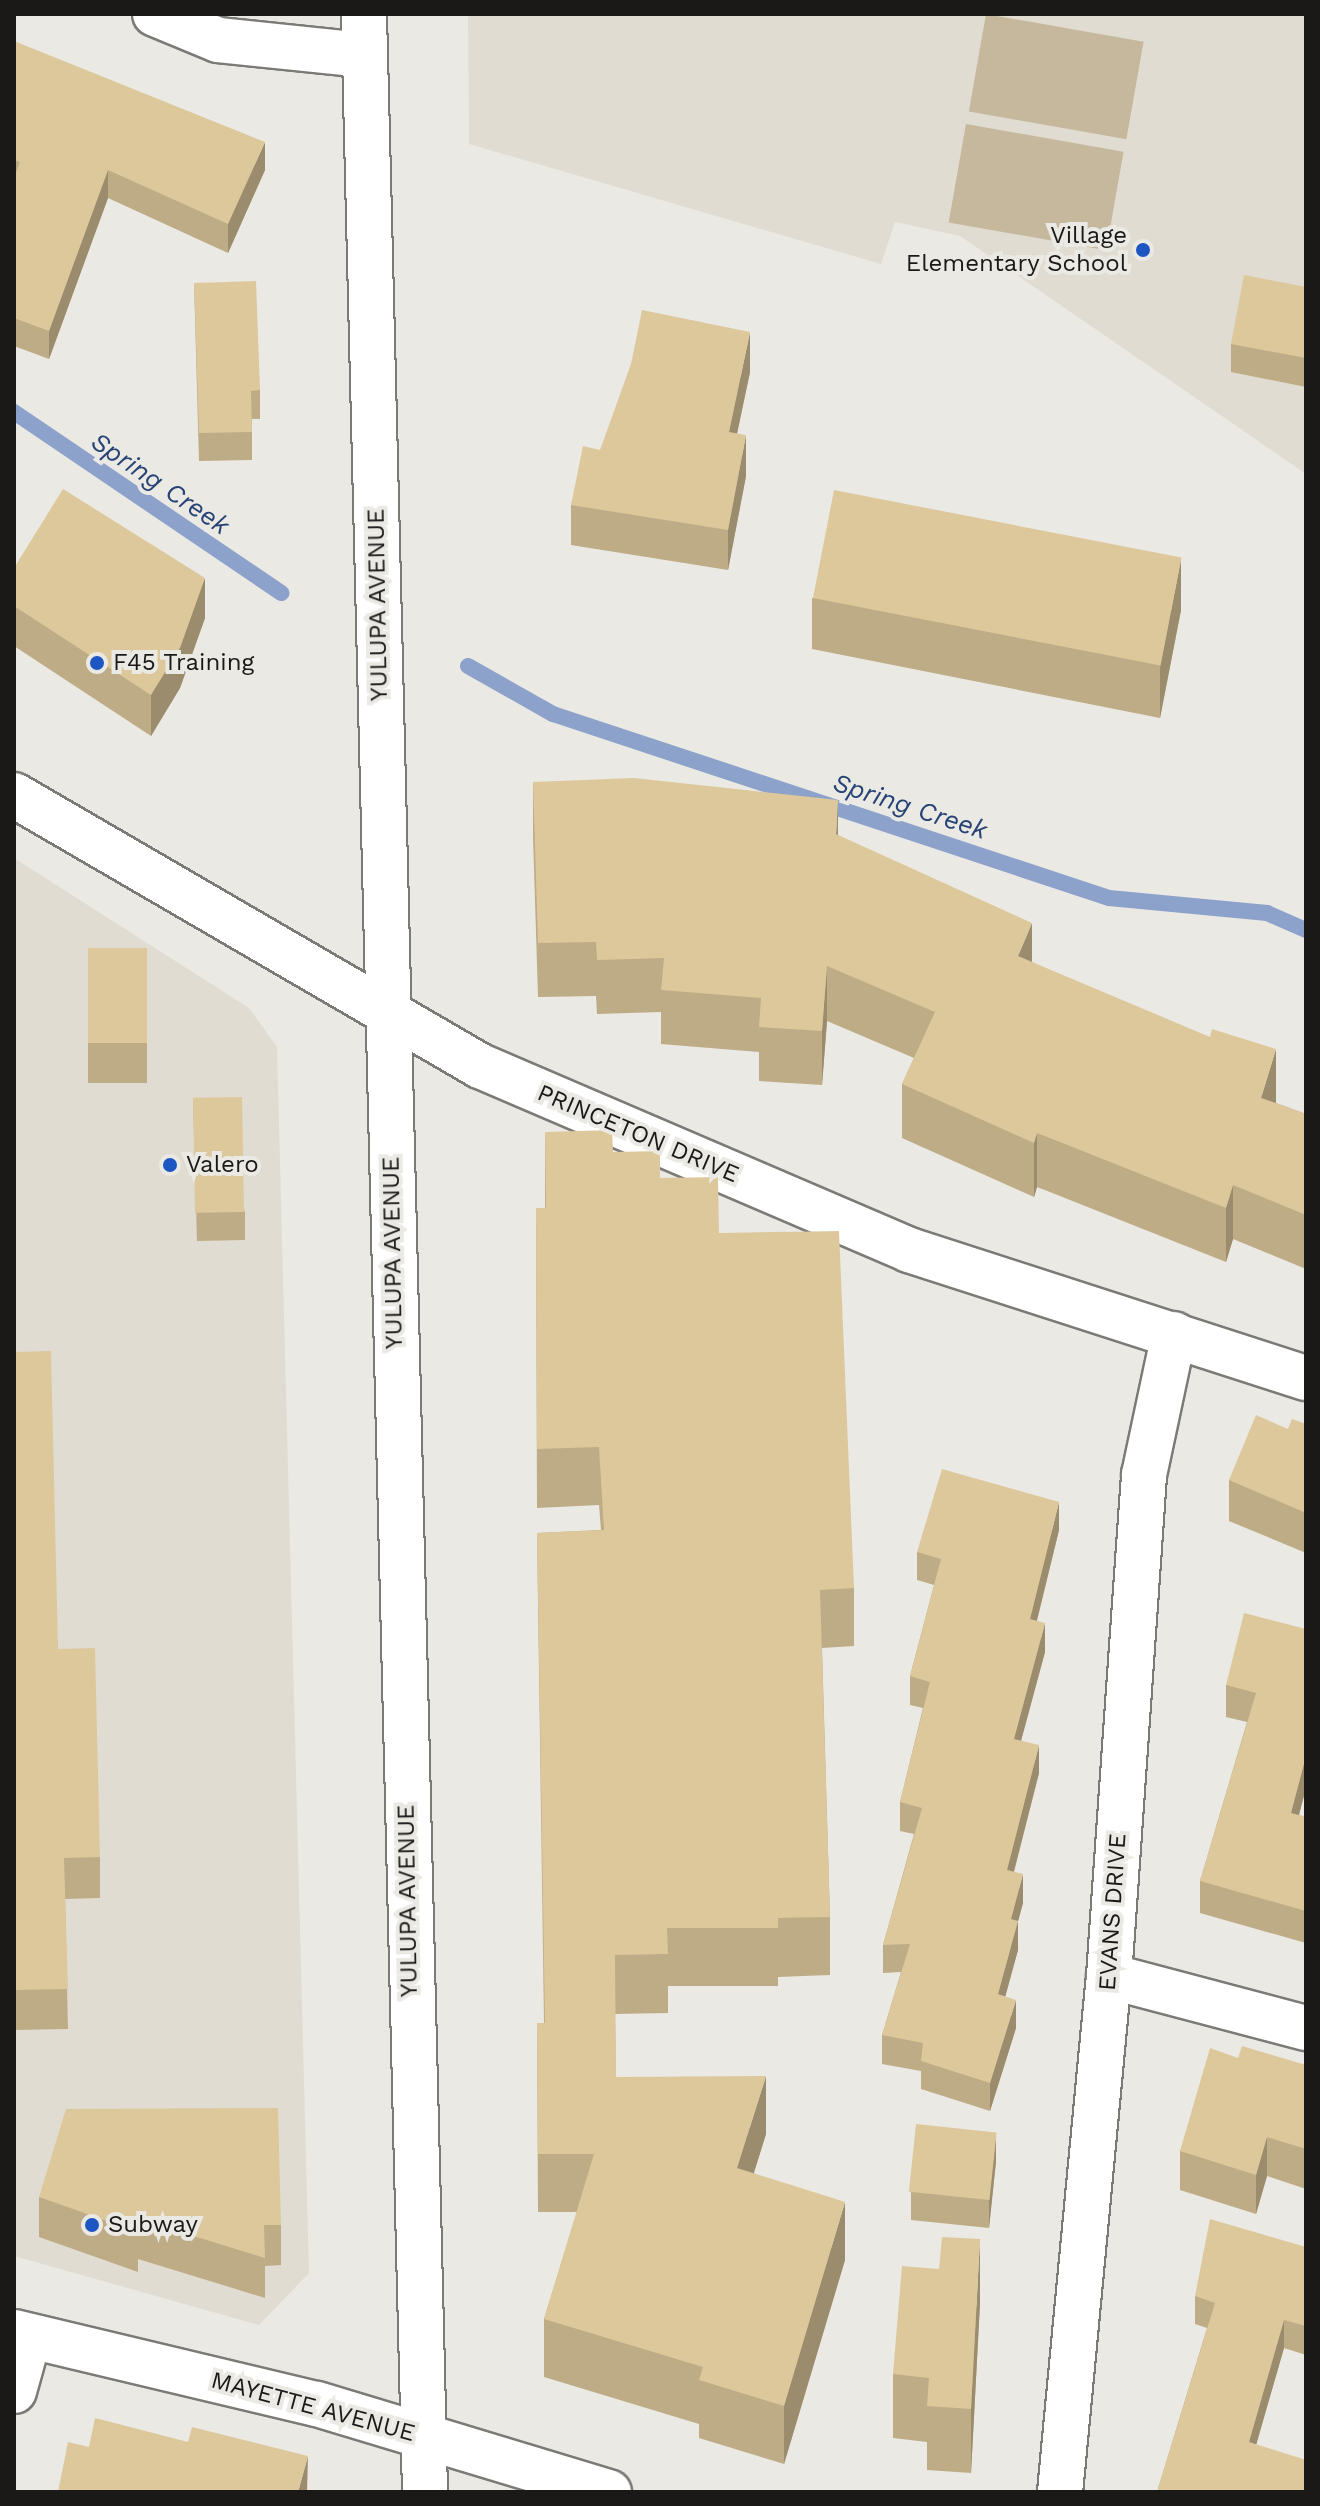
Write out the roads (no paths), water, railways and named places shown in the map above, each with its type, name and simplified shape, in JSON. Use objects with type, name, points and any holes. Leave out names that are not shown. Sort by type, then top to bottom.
[{"type":"street","points":[[155,14],[218,40],[364,34]]},
{"type":"street","name":"YULUPA AVENUE","points":[[364,34],[425,2492]]},
{"type":"street","name":"PRINCETON DRIVE","points":[[14,795],[386,1015],[480,1066],[909,1250],[1306,1378]]},
{"type":"street","name":"EVANS DRIVE","points":[[1060,2492],[1109,1976],[1144,1475],[1174,1334]]},
{"type":"street","points":[[1109,1976],[1306,2028]]},
{"type":"street","points":[[14,2391],[21,2335]]},
{"type":"street","name":"MAYETTE AVENUE","points":[[21,2335],[422,2435],[609,2492]]},
{"type":"waterway","name":"Spring Creek","points":[[14,412],[281,593]]},
{"type":"waterway","name":"Spring Creek","points":[[468,666],[553,714],[1109,898],[1267,913],[1306,930]]},
{"type":"place","name":"Village Elementary School","points":[[1143,250]]},
{"type":"place","name":"F45 Training","points":[[97,663]]},
{"type":"place","name":"Valero","points":[[170,1165]]},
{"type":"place","name":"Subway","points":[[92,2225]]}]
